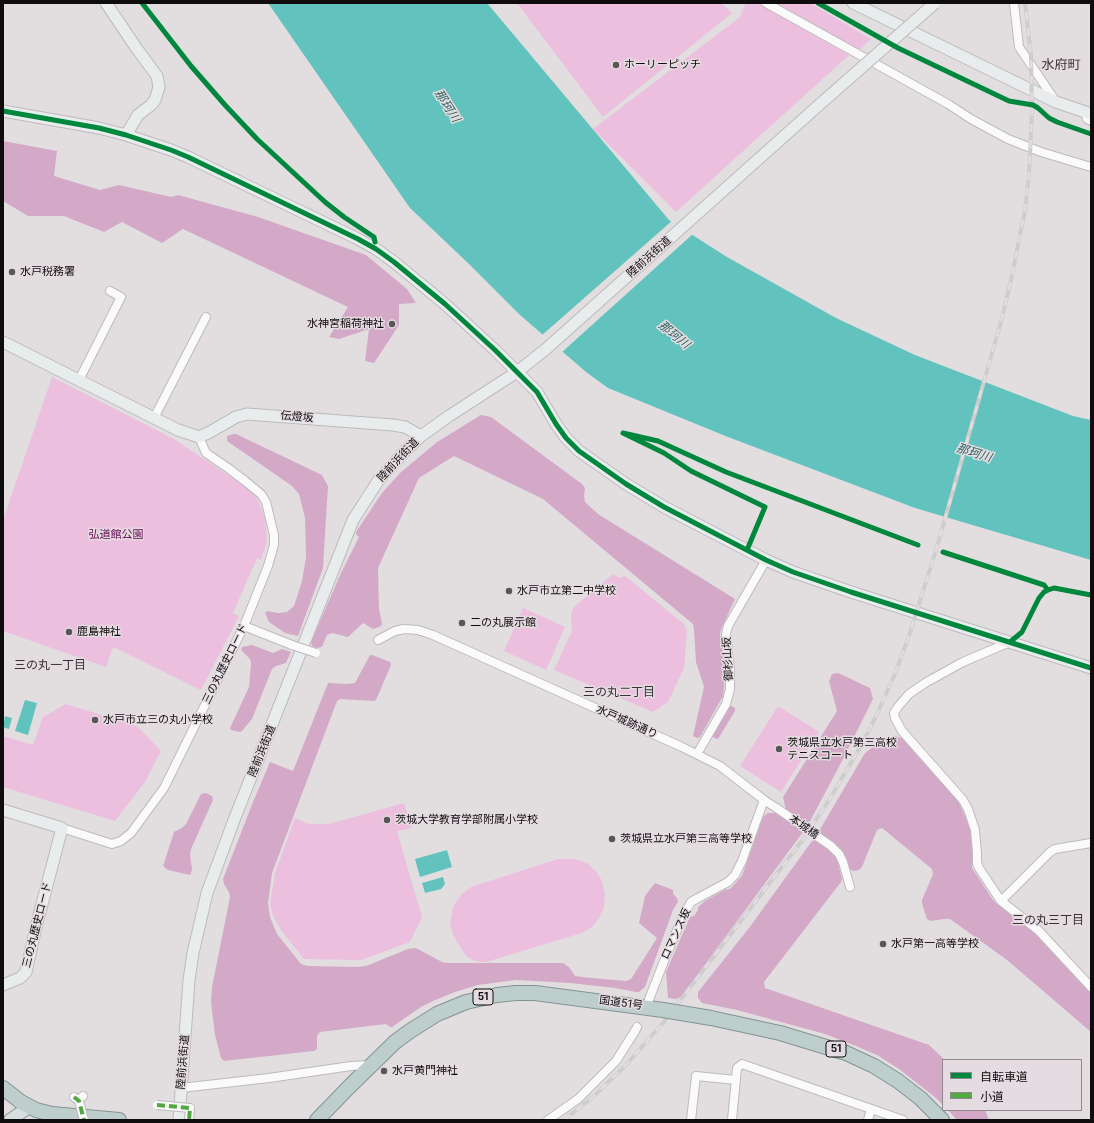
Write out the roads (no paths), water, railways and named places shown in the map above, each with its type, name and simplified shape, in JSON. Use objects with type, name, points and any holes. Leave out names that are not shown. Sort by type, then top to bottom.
[{"type":"highway","name":"国道51号","points":[[317,1120],[370,1065],[395,1042],[424,1021],[455,1006],[482,998],[516,993],[535,993],[646,1007],[780,1032],[846,1053],[874,1066],[898,1081],[920,1098],[942,1120]]},
{"type":"highway","points":[[3,1088],[15,1098],[36,1110],[52,1114],[119,1120]]},
{"type":"main road","points":[[10,1120],[29,1107]]},
{"type":"street","points":[[106,3],[157,76],[159,87],[155,100],[138,115],[126,135]]},
{"type":"street","points":[[766,3],[1008,139],[1041,152],[1091,167]]},
{"type":"street","points":[[853,3],[1056,102],[1089,116]]},
{"type":"street","name":"陸前浜街道","points":[[179,1120],[180,1088],[189,980],[193,953],[207,893],[346,536],[353,520],[378,480],[403,452],[421,436],[517,372],[546,349],[935,3]]},
{"type":"street","points":[[1014,3],[1019,48],[1056,102]]},
{"type":"street","points":[[3,111],[99,128],[126,135],[170,150],[188,157],[376,249],[445,304],[517,372],[536,392],[566,438],[579,451],[626,484],[664,507],[766,560],[793,572],[851,592],[1091,668]]},
{"type":"street","points":[[79,380],[121,297],[110,291]]},
{"type":"street","points":[[154,418],[206,317]]},
{"type":"street","points":[[3,342],[178,430],[199,437]]},
{"type":"street","name":"伝燈坂","points":[[199,437],[236,417],[247,414],[393,425],[404,428],[421,436]]},
{"type":"street","name":"三の丸歴史ロード","points":[[3,810],[112,844],[121,842],[131,833],[164,788],[244,626],[268,566],[274,545],[274,535],[269,510],[261,494],[206,453],[199,437]]},
{"type":"street","name":"御杉山坂","points":[[697,754],[726,704],[730,689],[730,671],[726,634],[728,626],[766,560]]},
{"type":"street","points":[[244,626],[317,653]]},
{"type":"street","name":"水戸城跡通り","points":[[378,640],[395,631],[404,629],[418,630],[433,635],[697,754],[720,766],[764,800]]},
{"type":"street","points":[[1010,642],[963,662],[925,683],[904,698],[894,713],[894,718],[902,731],[963,800],[976,830],[976,863],[1001,901],[1038,930],[1091,987]]},
{"type":"street","name":"本城橋","points":[[764,800],[778,808],[831,846],[839,854],[843,862],[850,887]]},
{"type":"street","name":"ロマンス坂","points":[[646,1007],[684,914],[691,902],[728,882],[735,875],[742,861],[764,800]]},
{"type":"street","name":"三の丸歴史ロード","points":[[3,985],[20,978],[26,972],[36,927],[62,828]]},
{"type":"street","points":[[1001,901],[1050,852],[1055,849],[1091,843]]},
{"type":"street","points":[[548,1120],[578,1099],[616,1061],[637,1026]]},
{"type":"street","points":[[732,1120],[737,1068],[742,1064],[903,1120]]},
{"type":"street","points":[[180,1088],[370,1065]]},
{"type":"street","points":[[691,1120],[696,1076],[736,1080]]},
{"type":"street","points":[[79,1098],[84,1120]]},
{"type":"street","points":[[157,1105],[190,1108],[190,1120]]},
{"type":"street","points":[[868,1120],[871,1109]]},
{"type":"water","name":"那珂川","points":[[268,3],[487,3],[669,220],[727,257],[836,318],[915,355],[1073,416],[1091,420],[1091,560],[915,508],[728,437],[608,388],[586,372],[520,315],[410,208]]},
{"type":"water","points":[[25,700],[37,703],[28,735],[15,731]]},
{"type":"water","points":[[5,716],[12,718],[9,729],[3,727]]},
{"type":"water","points":[[447,850],[452,867],[420,877],[415,859]]},
{"type":"water","points":[[443,877],[445,884],[441,889],[425,893],[422,883]]},
{"type":"railway","points":[[564,1120],[594,1096],[625,1066],[663,1023],[804,838],[829,800],[861,746],[894,676],[908,639],[937,547],[1002,318],[1025,211],[1029,175],[1032,112],[1031,56],[1025,3]]},
{"type":"place","name":"ホーリーピッチ","points":[[616,65]]},
{"type":"place","name":"水戸税務署","points":[[12,272]]},
{"type":"place","name":"水神宮稲荷神社","points":[[392,324]]},
{"type":"place","name":"水戸市立第二中学校","points":[[509,591]]},
{"type":"place","name":"二の丸展示館","points":[[462,623]]},
{"type":"place","name":"鹿島神社","points":[[69,632]]},
{"type":"place","name":"水戸市立三の丸小学校","points":[[95,720]]},
{"type":"place","name":"茨城県立水戸第三高校 テニスコート","points":[[779,749]]},
{"type":"place","name":"茨城大学教育学部附属小学校","points":[[387,820]]},
{"type":"place","name":"茨城県立水戸第三高等学校","points":[[612,839]]},
{"type":"place","name":"水戸第一高等学校","points":[[883,944]]},
{"type":"place","name":"水戸黄門神社","points":[[384,1071]]},
{"type":"district","name":"水府町","points":[[1061,65]]},
{"type":"district","name":"三の丸一丁目","points":[[50,665]]},
{"type":"district","name":"三の丸二丁目","points":[[619,692]]},
{"type":"district","name":"三の丸三丁目","points":[[1048,920]]},
{"type":"park label","name":"弘道館公園","points":[[116,535]]}]
